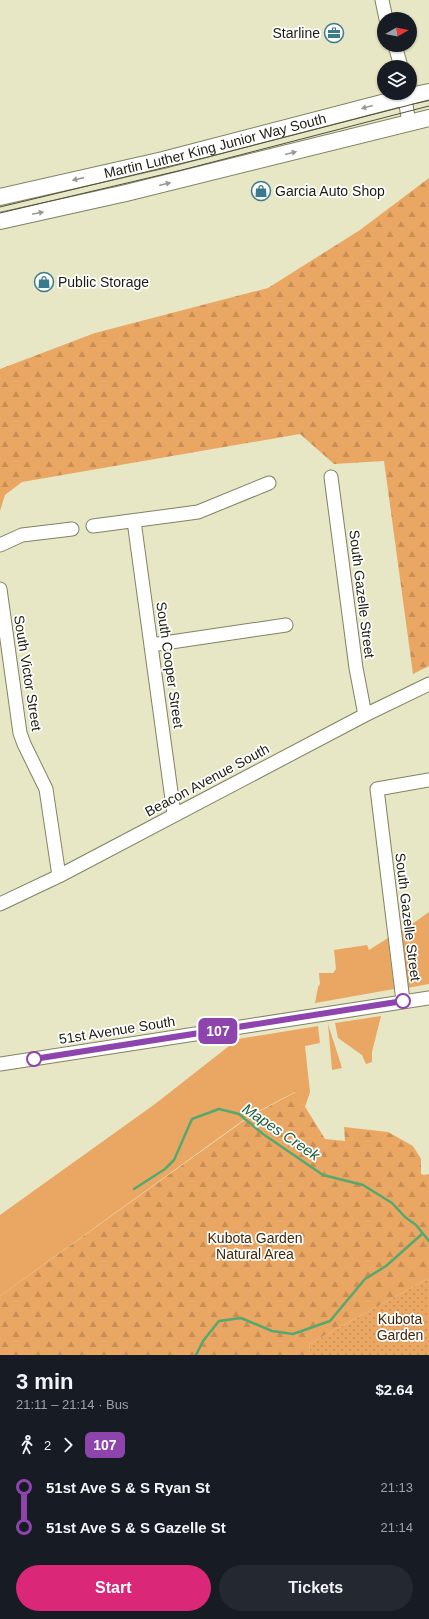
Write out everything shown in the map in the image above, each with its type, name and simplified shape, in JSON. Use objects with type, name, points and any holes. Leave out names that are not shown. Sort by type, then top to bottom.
[{"type":"main road","name":"Martin Luther King Junior Way South","points":[[417,94],[429,92]]},
{"type":"main road","name":"Martin Luther King Junior Way South","points":[[0,196],[163,160],[386,100]]},
{"type":"main road","name":"Martin Luther King Junior Way South","points":[[0,221],[126,193],[429,118]]},
{"type":"street","points":[[382,0],[385,12]]},
{"type":"street","points":[[406,100],[409,123]]},
{"type":"street","name":"South Gazelle Street","points":[[331,477],[356,668],[365,715]]},
{"type":"street","points":[[93,526],[198,512],[269,483]]},
{"type":"street","name":"South Cooper Street","points":[[134,521],[174,814]]},
{"type":"street","points":[[0,545],[22,535],[72,529]]},
{"type":"street","name":"South Victor Street","points":[[0,589],[4,654],[20,733],[46,789],[59,876]]},
{"type":"street","points":[[151,645],[286,625]]},
{"type":"street","name":"Beacon Avenue South","points":[[0,904],[59,876],[174,814],[365,715],[429,684]]},
{"type":"street","name":"South Gazelle Street","points":[[403,1001],[377,789],[429,780]]},
{"type":"street","name":"51st Avenue South","points":[[0,1064],[429,998]]},
{"type":"green space","points":[[429,178],[429,666],[413,674],[384,461],[334,464],[300,434],[22,482],[5,495],[0,511],[0,369],[95,333],[268,288],[360,230]]},
{"type":"green space","points":[[429,912],[429,984],[407,988],[398,934]]},
{"type":"green space","points":[[388,938],[394,989],[315,1003],[320,984],[319,973],[333,973],[336,969],[334,950],[367,945],[369,950]]},
{"type":"green space","points":[[381,1016],[372,1052],[372,1062],[366,1064],[362,1055],[338,1038],[335,1023]]},
{"type":"green space","points":[[328,1024],[342,1068],[332,1070]]},
{"type":"green space","points":[[318,1026],[320,1043],[305,1046],[310,1092],[305,1107],[295,1092],[249,1116],[0,1296],[0,1215],[155,1104],[238,1039]]},
{"type":"green space","name":"Kubota Garden Natural Area","points":[[296,1092],[325,1139],[345,1141],[344,1127],[388,1132],[413,1146],[421,1159],[421,1174],[429,1174],[429,1278],[309,1344],[310,1355],[0,1355],[0,1296],[249,1117]]},
{"type":"green space","name":"Kubota Garden","points":[[429,1278],[429,1355],[310,1355],[309,1344]]},
{"type":"waterway","name":"Mapes Creek","points":[[134,1189],[165,1169],[174,1160],[192,1119],[219,1109],[239,1114],[263,1134],[323,1175],[363,1185],[392,1203],[405,1217],[416,1225],[429,1241]]},
{"type":"waterway","points":[[196,1355],[203,1341],[219,1321],[241,1318],[272,1331],[293,1334],[330,1321],[365,1279],[386,1266],[422,1234]]},
{"type":"tram line","points":[[0,207],[208,157],[429,100]]},
{"type":"tram line","points":[[0,213],[182,170],[429,106]]},
{"type":"bus line","name":"107","points":[[34,1059],[403,1001]]},
{"type":"place","name":"Starline","points":[[334,33]]},
{"type":"place","name":"Garcia Auto Shop","points":[[261,191]]},
{"type":"place","name":"Public Storage","points":[[44,282]]}]
